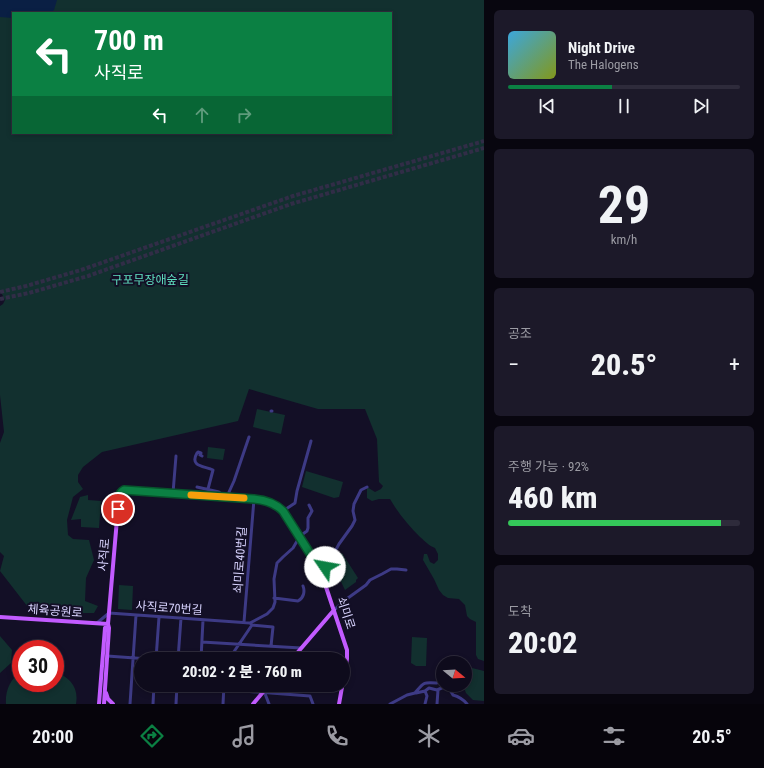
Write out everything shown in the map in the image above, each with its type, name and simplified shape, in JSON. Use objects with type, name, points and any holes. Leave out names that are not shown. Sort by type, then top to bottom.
[{"type":"main road","name":"쇠미로","points":[[124,490],[265,500],[273,503],[283,511],[300,536],[321,572],[346,650],[347,660],[339,704]]},
{"type":"main road","name":"사직로","points":[[104,704],[108,624],[119,496],[120,492],[124,490]]},
{"type":"main road","points":[[298,652],[334,610]]},
{"type":"main road","name":"체육공원로","points":[[0,617],[108,624]]},
{"type":"main road","name":"사직로","points":[[99,704],[105,628],[108,624]]},
{"type":"main road","points":[[105,688],[107,696],[113,704]]},
{"type":"main road","points":[[253,704],[264,692]]},
{"type":"street","points":[[229,497],[229,492],[250,437]]},
{"type":"street","points":[[283,511],[295,503],[311,441]]},
{"type":"street","points":[[202,456],[200,455],[201,453],[197,453],[194,458],[196,464],[213,470],[208,489]]},
{"type":"street","points":[[173,494],[176,456]]},
{"type":"street","points":[[197,487],[219,492],[220,497]]},
{"type":"street","points":[[321,572],[352,526],[354,520],[354,504],[361,490],[367,487]]},
{"type":"street","name":"쇠미로40번길","points":[[244,622],[254,499]]},
{"type":"street","points":[[234,652],[251,624],[271,610],[274,605],[274,578],[277,563],[293,548],[300,536],[307,531],[308,518],[312,511],[309,505]]},
{"type":"street","points":[[334,610],[366,585],[370,580],[391,570],[406,570]]},
{"type":"street","points":[[274,598],[298,601],[303,597],[303,586]]},
{"type":"street","points":[[96,624],[109,613]]},
{"type":"street","name":"사직로70번길","points":[[109,613],[244,622],[273,627],[271,646]]},
{"type":"street","points":[[130,704],[136,615]]},
{"type":"street","points":[[156,652],[159,617]]},
{"type":"street","points":[[179,652],[182,618]]},
{"type":"street","points":[[201,652],[203,620]]},
{"type":"street","points":[[202,642],[301,648]]},
{"type":"street","points":[[107,656],[133,658]]},
{"type":"street","points":[[415,694],[423,683],[436,683]]},
{"type":"street","points":[[390,704],[407,695],[425,691],[429,688],[436,690]]},
{"type":"street","points":[[425,691],[427,696],[425,704]]},
{"type":"street","points":[[153,704],[154,692]]},
{"type":"street","points":[[176,704],[177,692]]},
{"type":"street","points":[[223,704],[224,692]]},
{"type":"street","points":[[269,704],[264,692],[310,696],[313,704]]},
{"type":"street","points":[[437,704],[438,692]]},
{"type":"street","points":[[452,692],[454,695],[464,699],[467,704]]},
{"type":"street","points":[[398,699],[401,704]]},
{"type":"green space","name":"구포무장애숲길","points":[[0,0],[484,0],[484,661],[478,659],[476,655],[476,622],[467,616],[465,605],[459,599],[448,598],[443,595],[423,560],[424,554],[427,554],[430,562],[434,564],[438,560],[438,554],[435,548],[427,543],[411,528],[390,499],[379,499],[372,501],[367,498],[367,487],[375,492],[383,486],[379,482],[377,439],[365,409],[318,409],[249,389],[238,421],[102,452],[83,467],[78,475],[78,482],[83,489],[73,497],[67,520],[68,535],[73,539],[89,540],[94,560],[86,578],[85,601],[98,606],[94,613],[55,610],[31,611],[0,571],[4,556],[0,552],[0,443],[4,432],[0,395],[0,306],[5,300],[0,290]]},
{"type":"green space","points":[[257,409],[285,415],[281,434],[253,427]]},
{"type":"green space","points":[[208,447],[225,449],[223,460],[207,458]]},
{"type":"green space","points":[[306,471],[343,482],[339,497],[334,498],[302,487]]},
{"type":"green space","points":[[88,495],[88,500],[101,501],[99,528],[81,527],[81,519],[71,520],[80,497]]},
{"type":"green space","points":[[342,553],[358,578],[356,582],[345,590],[332,563],[337,556]]},
{"type":"green space","points":[[119,585],[133,586],[132,610],[118,609]]},
{"type":"green space","points":[[0,636],[12,650],[11,663],[0,673]]},
{"type":"green space","points":[[412,637],[427,638],[426,666],[416,666],[411,663]]},
{"type":"green space","points":[[472,668],[484,671],[484,701],[473,700],[466,693],[472,692]]},
{"type":"green space","points":[[64,676],[75,688],[77,698],[76,704],[6,704],[6,694],[12,681],[12,692],[64,692]]},
{"type":"water","points":[[0,0],[57,0],[52,12],[12,12],[12,18],[0,17]]},
{"type":"tunnel","points":[[0,292],[81,270],[293,196],[484,141]]},
{"type":"tunnel","points":[[0,299],[29,293],[88,276],[291,204],[484,148]]},
{"type":"slow traffic","points":[[191,495],[244,498]]},
{"type":"route","points":[[118,509],[120,492],[124,490],[265,500],[273,503],[288,517],[321,572],[325,567]]}]
